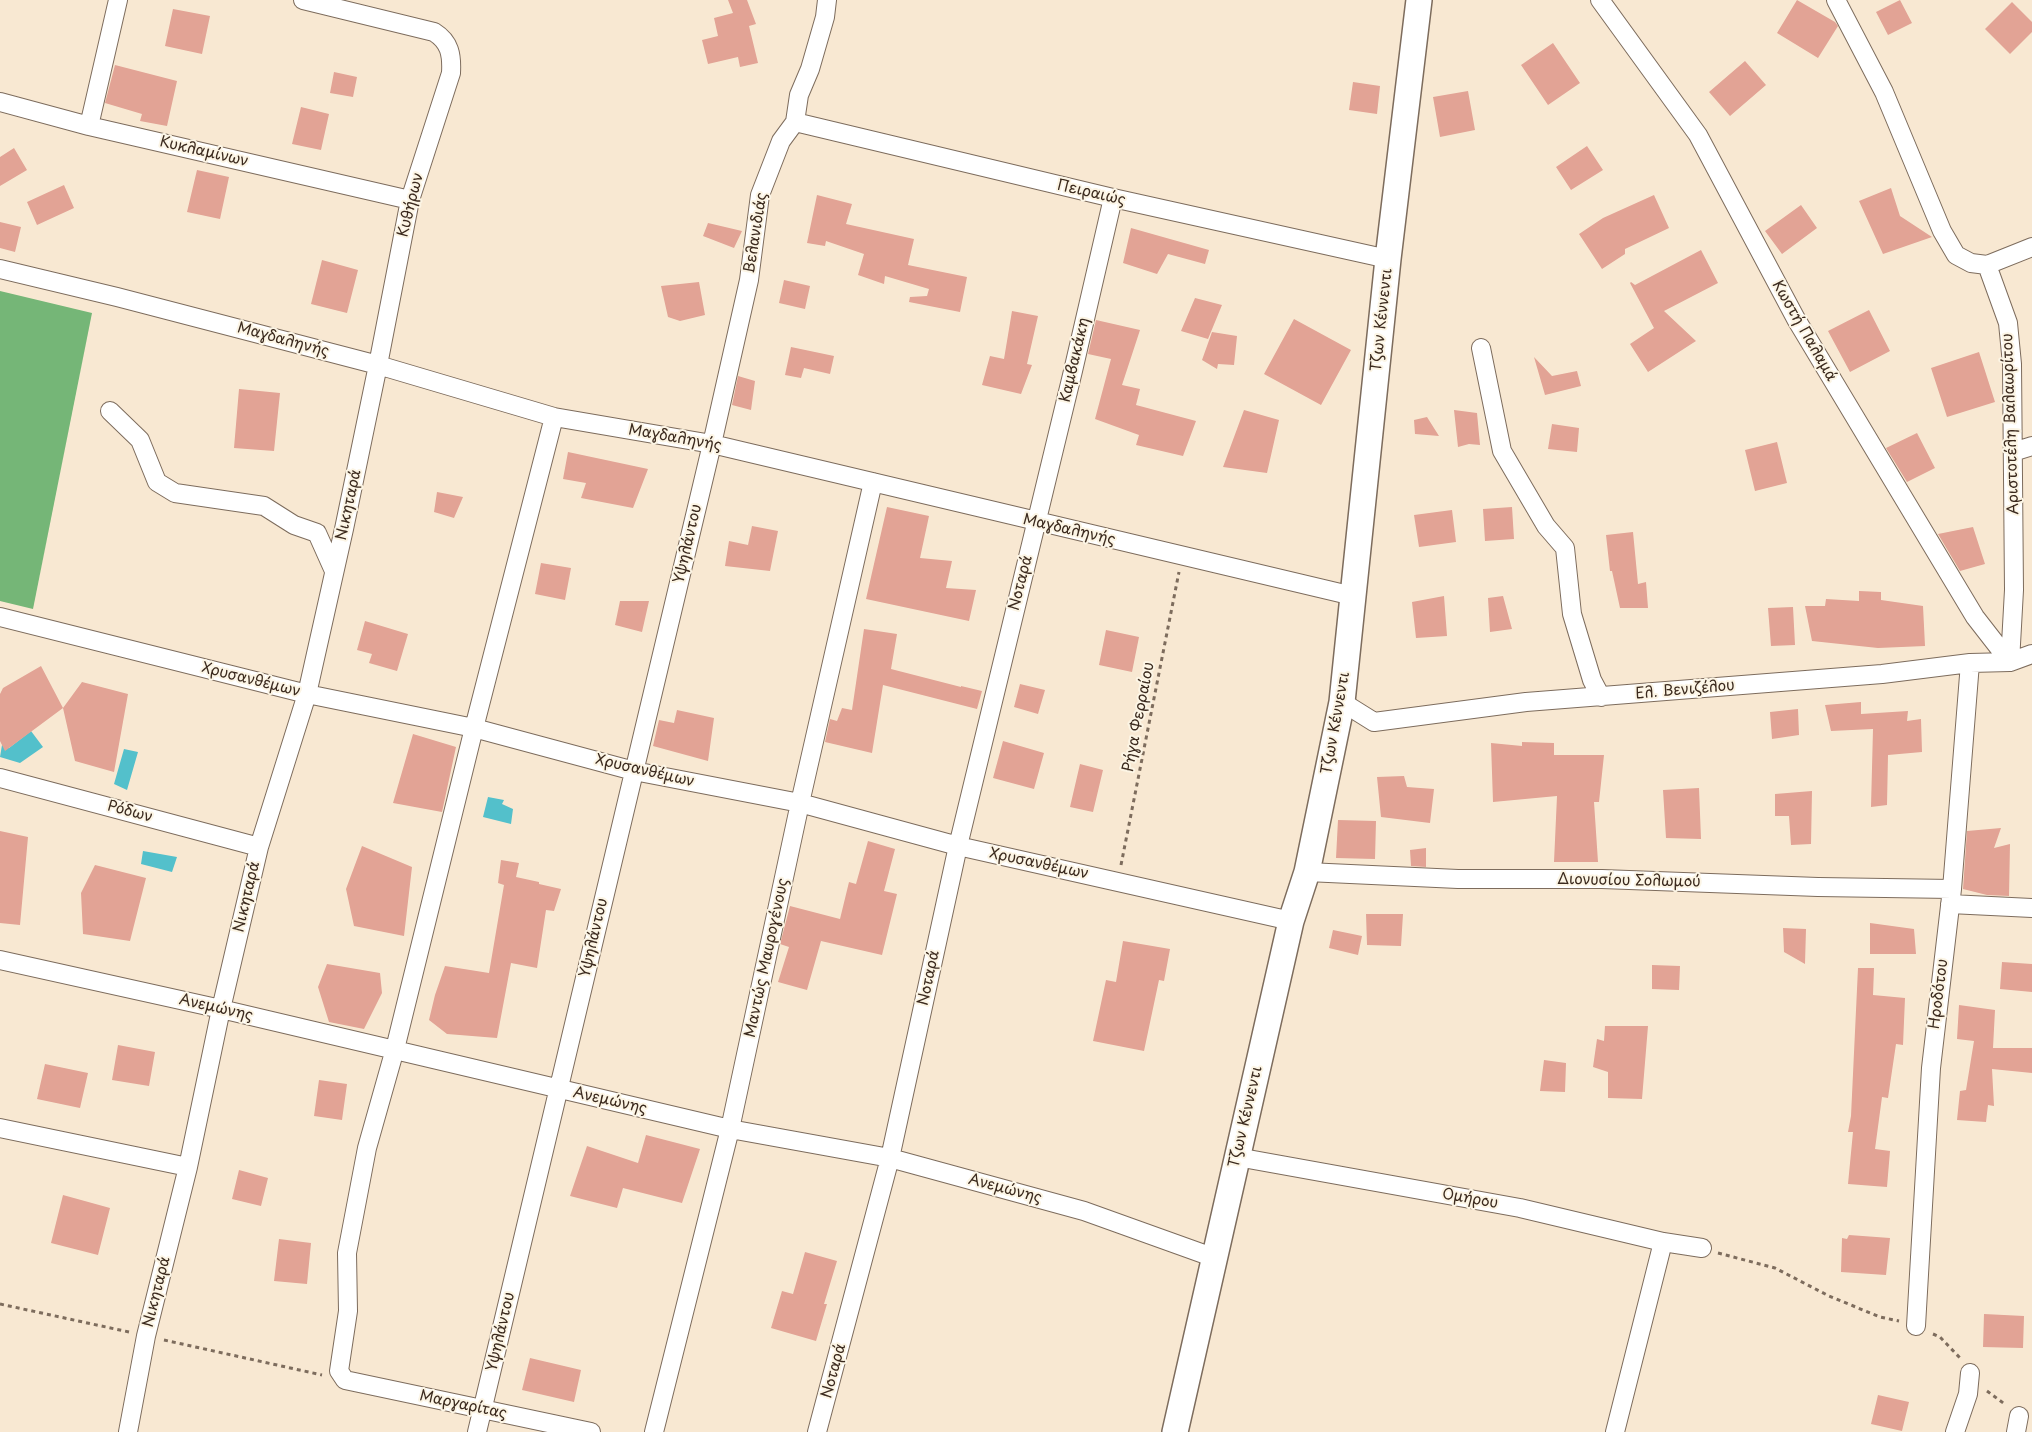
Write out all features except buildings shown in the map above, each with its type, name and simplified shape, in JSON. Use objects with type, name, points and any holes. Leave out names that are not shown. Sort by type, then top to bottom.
[{"type":"street","points":[[90,126],[118,0]]},
{"type":"street","name":"Κυθήρων","points":[[303,0],[434,32],[442,37],[449,47],[452,58],[451,73],[410,200],[378,365]]},
{"type":"street","name":"Βελανιδιάς","points":[[712,444],[749,280],[760,195],[781,141],[795,122],[799,96],[810,69],[825,17],[827,0]]},
{"type":"street","name":"Τζων Κέννεντι","points":[[1175,1432],[1237,1157],[1292,922],[1306,872],[1342,702],[1388,259],[1419,0]]},
{"type":"street","name":"Κωστή Παλαμά","points":[[1600,0],[1698,135],[1801,328],[1975,617],[2010,662]]},
{"type":"street","points":[[1836,0],[1884,92],[1942,231],[1956,255],[1971,263],[1987,265],[2032,247]]},
{"type":"street","name":"Κυκλαμίνων","points":[[0,102],[90,126],[410,200]]},
{"type":"street","name":"Πειραιώς","points":[[795,122],[1113,198],[1388,259]]},
{"type":"street","name":"Καμβακάκη","points":[[1036,522],[1113,198]]},
{"type":"street","name":"Αριστοτέλη Βαλαωρίτου","points":[[1987,265],[2008,323],[2012,364],[2014,590],[2010,662]]},
{"type":"street","name":"Μαγδαληνής","points":[[0,269],[126,299],[378,365],[554,417],[712,444],[1182,557],[1353,596]]},
{"type":"street","points":[[1481,348],[1502,450],[1546,526],[1565,548],[1572,614],[1592,680],[1601,697]]},
{"type":"street","name":"Νικηταρά","points":[[128,1432],[146,1336],[188,1167],[221,1009],[259,847],[307,694],[378,365]]},
{"type":"street","points":[[110,411],[140,440],[157,482],[175,493],[264,506],[294,525],[317,533],[334,571]]},
{"type":"street","points":[[342,1375],[348,1311],[347,1253],[367,1148],[394,1049],[554,417]]},
{"type":"street","name":"Υψηλάντου","points":[[477,1432],[712,444]]},
{"type":"street","points":[[2013,452],[2032,446]]},
{"type":"street","name":"Μαντώς Μαυρογένους","points":[[654,1432],[730,1129],[800,803],[874,482]]},
{"type":"street","name":"Νοταρά","points":[[818,1432],[890,1158],[958,846],[1036,522]]},
{"type":"street","name":"Χρυσανθέμων","points":[[0,617],[307,694],[474,728],[634,771],[800,803],[958,846],[1292,922]]},
{"type":"street","name":"Ελ. Βενιζέλου","points":[[1342,702],[1374,722],[1526,702],[1882,674],[1970,663],[2010,662],[2032,654]]},
{"type":"street","points":[[2010,662],[2032,664]]},
{"type":"street","name":"Ηροδότου","points":[[1916,1326],[1931,1068],[1951,896],[1970,663]]},
{"type":"street","name":"Ρόδων","points":[[0,778],[259,847]]},
{"type":"street","name":"Διονυσίου Σολωμού","points":[[1306,872],[1458,879],[1602,879],[1818,887],[1951,896],[2032,908]]},
{"type":"street","name":"Ανεμώνης","points":[[0,960],[394,1049],[730,1129],[890,1158],[1084,1211],[1215,1258]]},
{"type":"street","points":[[0,1128],[188,1167]]},
{"type":"street","name":"Ομήρου","points":[[1237,1157],[1520,1208],[1663,1242],[1702,1248]]},
{"type":"street","points":[[1615,1432],[1663,1242]]},
{"type":"street","points":[[1955,1432],[1968,1394],[1970,1373]]},
{"type":"street","name":"Μαργαρίτας","points":[[342,1375],[483,1409],[591,1432]]},
{"type":"path","name":"Ρήγα Φερραίου","points":[[1118,881],[1182,557]]},
{"type":"path","points":[[1702,1248],[1775,1268],[1837,1300],[1880,1317],[1916,1326],[1940,1337],[1962,1360],[1976,1382],[2018,1424]]},
{"type":"path","points":[[0,1304],[146,1336],[342,1375]]},
{"type":"green space","points":[[0,291],[92,313],[33,609],[0,601]]},
{"type":"water","points":[[31,731],[43,747],[20,763],[0,757],[2,745],[9,748]]},
{"type":"water","points":[[124,749],[138,752],[127,790],[114,784]]},
{"type":"water","points":[[488,797],[504,800],[502,804],[513,809],[511,824],[483,817]]},
{"type":"water","points":[[143,851],[177,857],[172,872],[141,864]]}]
